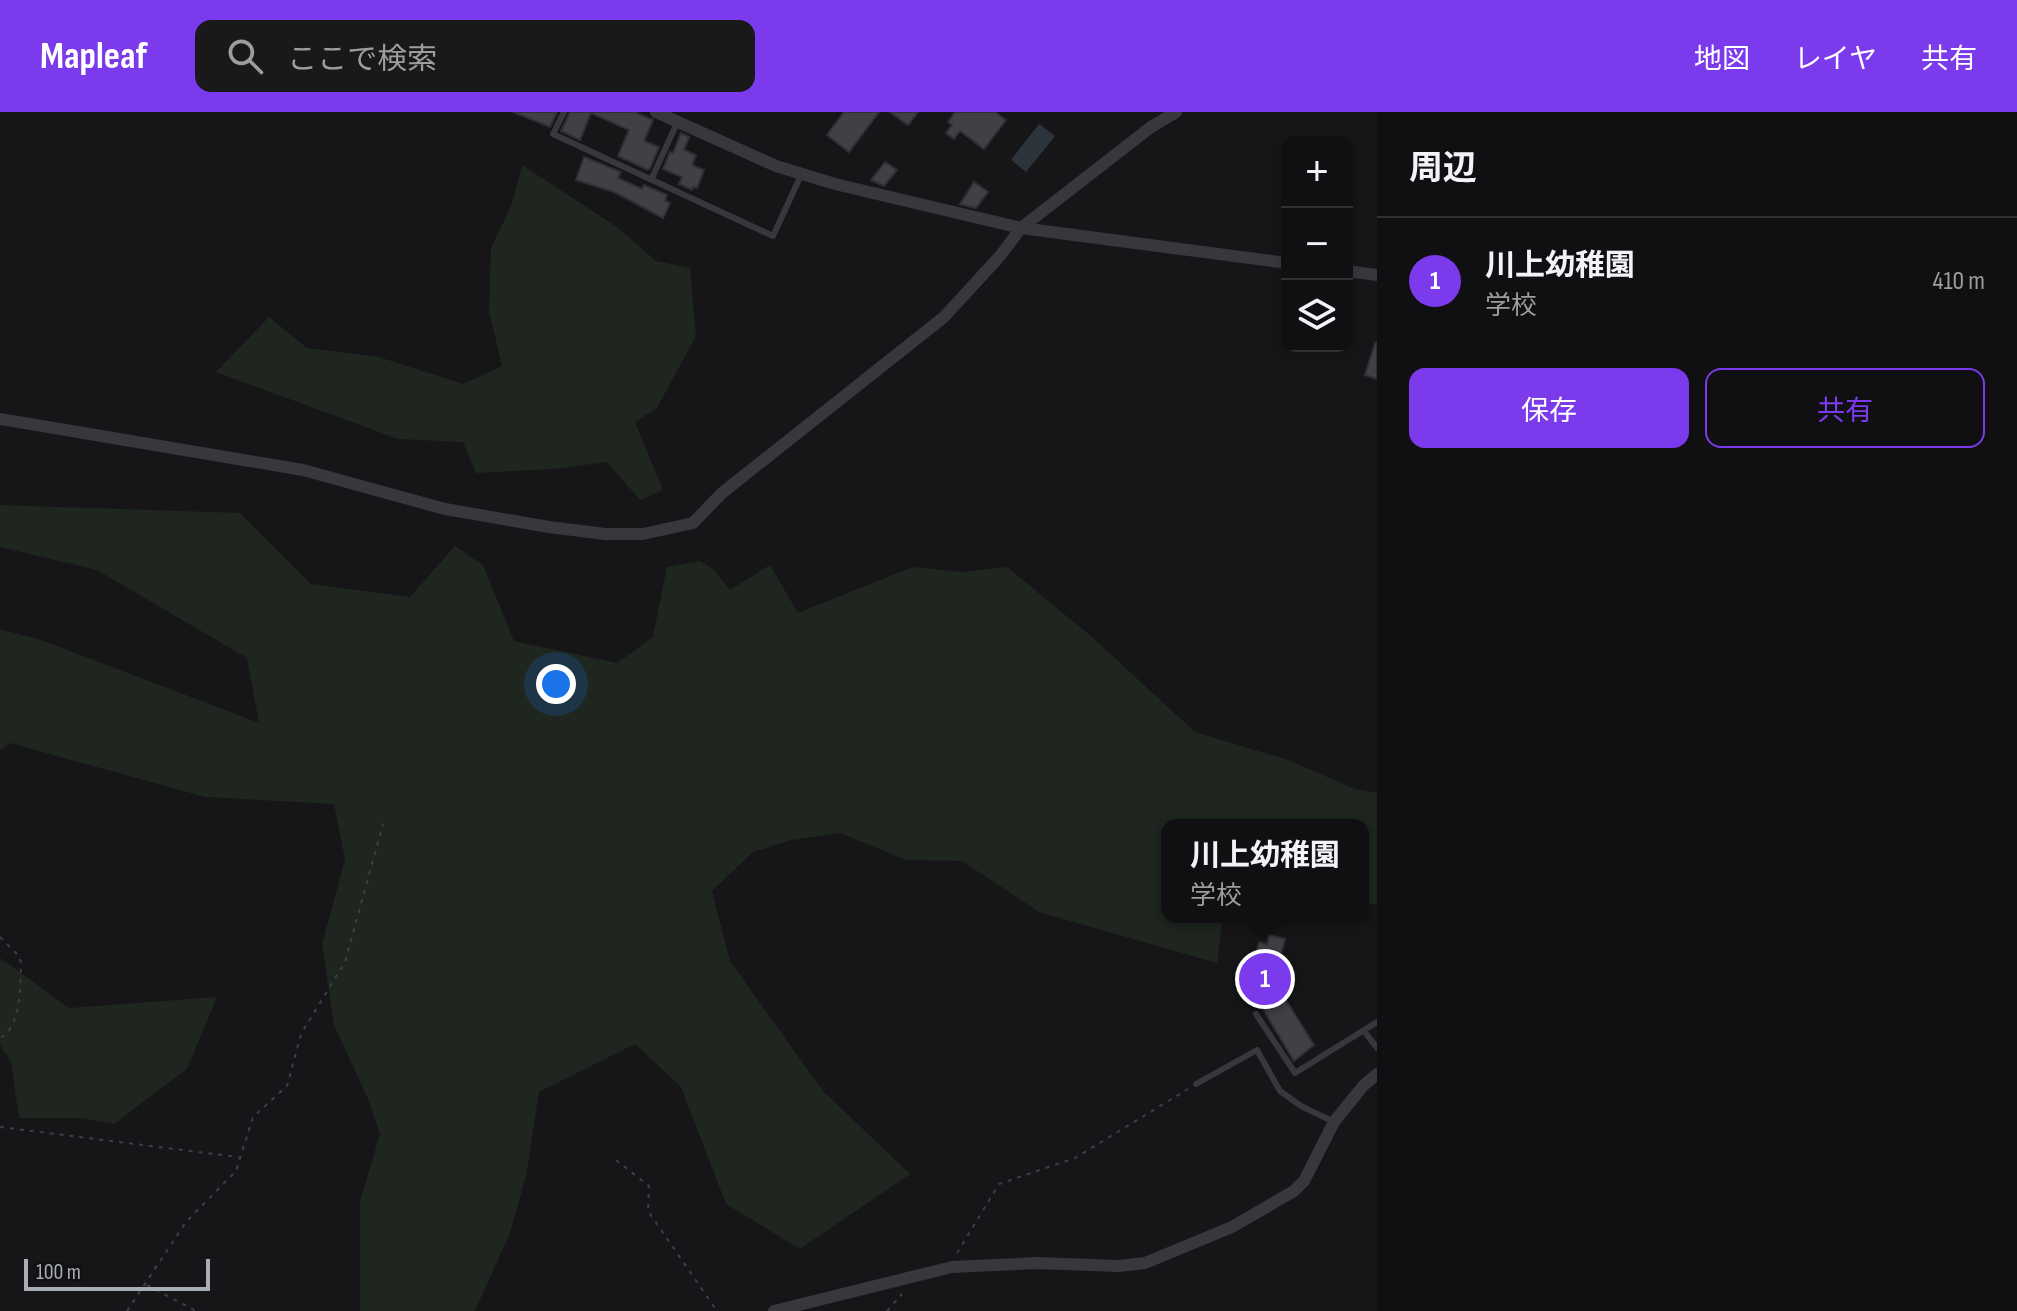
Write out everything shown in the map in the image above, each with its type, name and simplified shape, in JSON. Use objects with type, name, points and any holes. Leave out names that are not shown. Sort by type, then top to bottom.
[{"type":"street","points":[[656,112],[776,166],[835,184],[1021,228],[1281,262]]},
{"type":"street","points":[[0,419],[303,470],[445,509],[489,517],[605,534],[643,534],[693,523],[722,493],[944,317],[1000,256],[1021,228],[1151,127],[1176,112]]},
{"type":"street","points":[[1353,272],[1377,275]]},
{"type":"street","points":[[774,1311],[952,1267],[1037,1263],[1119,1266],[1145,1263],[1232,1227],[1294,1191],[1304,1181],[1334,1122],[1363,1086],[1377,1074]]},
{"type":"lane","points":[[564,112],[553,134],[773,236],[802,173]]},
{"type":"lane","points":[[651,180],[677,123]]},
{"type":"lane","points":[[1256,1014],[1295,1073],[1377,1022]]},
{"type":"lane","points":[[1364,1031],[1377,1048]]},
{"type":"lane","points":[[1196,1084],[1257,1050],[1280,1091],[1301,1106],[1334,1122]]},
{"type":"path","points":[[127,1311],[186,1222],[236,1171],[253,1117],[287,1086],[301,1034],[345,962],[383,824]]},
{"type":"path","points":[[0,937],[21,962],[13,1023],[9,1032],[0,1038]]},
{"type":"path","points":[[952,1267],[962,1242],[999,1184],[1075,1158],[1196,1084]]},
{"type":"path","points":[[0,1134],[1,1127],[240,1157]]},
{"type":"path","points":[[616,1160],[649,1186],[648,1211],[717,1311]]},
{"type":"path","points":[[146,1285],[196,1311]]},
{"type":"shaded area","points":[[1039,124],[1055,136],[1026,172],[1011,160]]},
{"type":"shaded area","points":[[522,165],[617,227],[656,261],[690,268],[696,336],[657,408],[635,422],[663,490],[640,500],[607,462],[554,469],[476,473],[463,442],[398,439],[216,372],[269,317],[307,348],[379,357],[463,384],[502,366],[489,311],[491,248],[512,204]]},
{"type":"shaded area","points":[[0,505],[240,513],[311,584],[410,597],[455,546],[483,565],[514,641],[617,663],[653,637],[667,567],[700,561],[713,569],[730,590],[770,565],[798,613],[913,567],[962,572],[1007,567],[1092,637],[1195,732],[1288,760],[1355,789],[1377,793],[1377,904],[1369,904],[1369,819],[1161,819],[1161,923],[1222,923],[1217,963],[1039,912],[962,861],[906,860],[840,833],[791,840],[753,852],[712,891],[730,961],[823,1091],[910,1174],[800,1249],[726,1204],[681,1087],[635,1044],[539,1092],[526,1176],[510,1233],[475,1311],[360,1311],[360,1201],[380,1134],[368,1099],[334,1025],[322,944],[345,860],[334,804],[205,797],[10,743],[0,750],[0,629],[41,640],[259,723],[247,658],[97,570],[0,547]]},
{"type":"shaded area","points":[[0,958],[69,1008],[217,997],[187,1069],[114,1124],[80,1118],[19,1118],[11,1062],[0,1045]]},
{"type":"building","points":[[513,112],[557,112],[550,127]]},
{"type":"building","points":[[570,112],[634,112],[653,120],[644,141],[659,147],[650,168],[648,170],[618,156],[629,130],[591,113],[580,140],[561,131]]},
{"type":"building","points":[[844,112],[879,112],[849,152],[827,135]]},
{"type":"building","points":[[890,112],[918,112],[908,125]]},
{"type":"building","points":[[955,112],[995,112],[1006,120],[984,149],[960,131],[954,139],[946,133],[952,125],[948,122]]},
{"type":"building","points":[[681,133],[689,137],[684,150],[696,155],[692,165],[704,170],[697,188],[693,187],[692,190],[679,184],[682,177],[663,169]]},
{"type":"building","points":[[584,157],[621,172],[618,178],[642,189],[644,185],[667,195],[665,201],[670,203],[663,218],[614,192],[576,180]]},
{"type":"building","points":[[885,162],[897,170],[884,186],[871,180]]},
{"type":"building","points":[[974,182],[988,192],[976,208],[960,204]]},
{"type":"building","points":[[1377,343],[1377,379],[1365,375]]},
{"type":"building","points":[[1269,935],[1285,939],[1277,970],[1284,983],[1281,992],[1314,1045],[1294,1061],[1263,1009],[1269,1006],[1252,988],[1252,976],[1258,969],[1261,955],[1256,954],[1259,942],[1267,944]]},
{"type":"place","name":"川上幼稚園","points":[[1265,979]]}]
